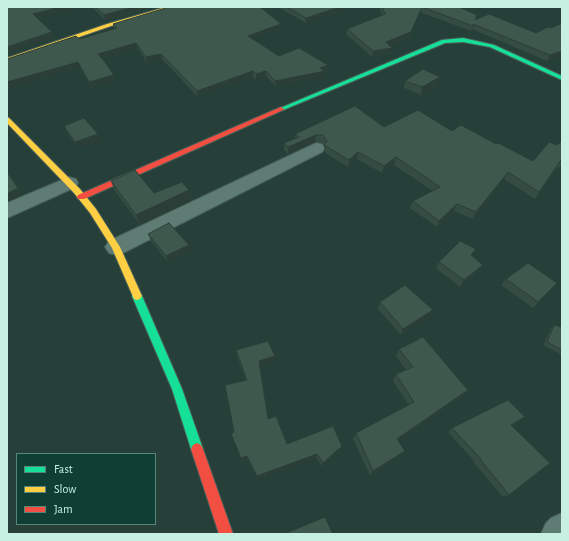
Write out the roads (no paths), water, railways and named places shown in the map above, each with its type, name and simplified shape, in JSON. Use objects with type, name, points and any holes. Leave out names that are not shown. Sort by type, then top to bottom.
[{"type":"street","points":[[7,60],[109,25],[171,7]]},
{"type":"street","points":[[7,211],[75,190],[283,108],[444,41],[463,40],[492,46],[562,78]]},
{"type":"street","points":[[7,119],[75,190],[116,247],[177,390],[226,534]]},
{"type":"street","points":[[116,247],[316,148]]},
{"type":"street","points":[[557,534],[562,529]]}]
